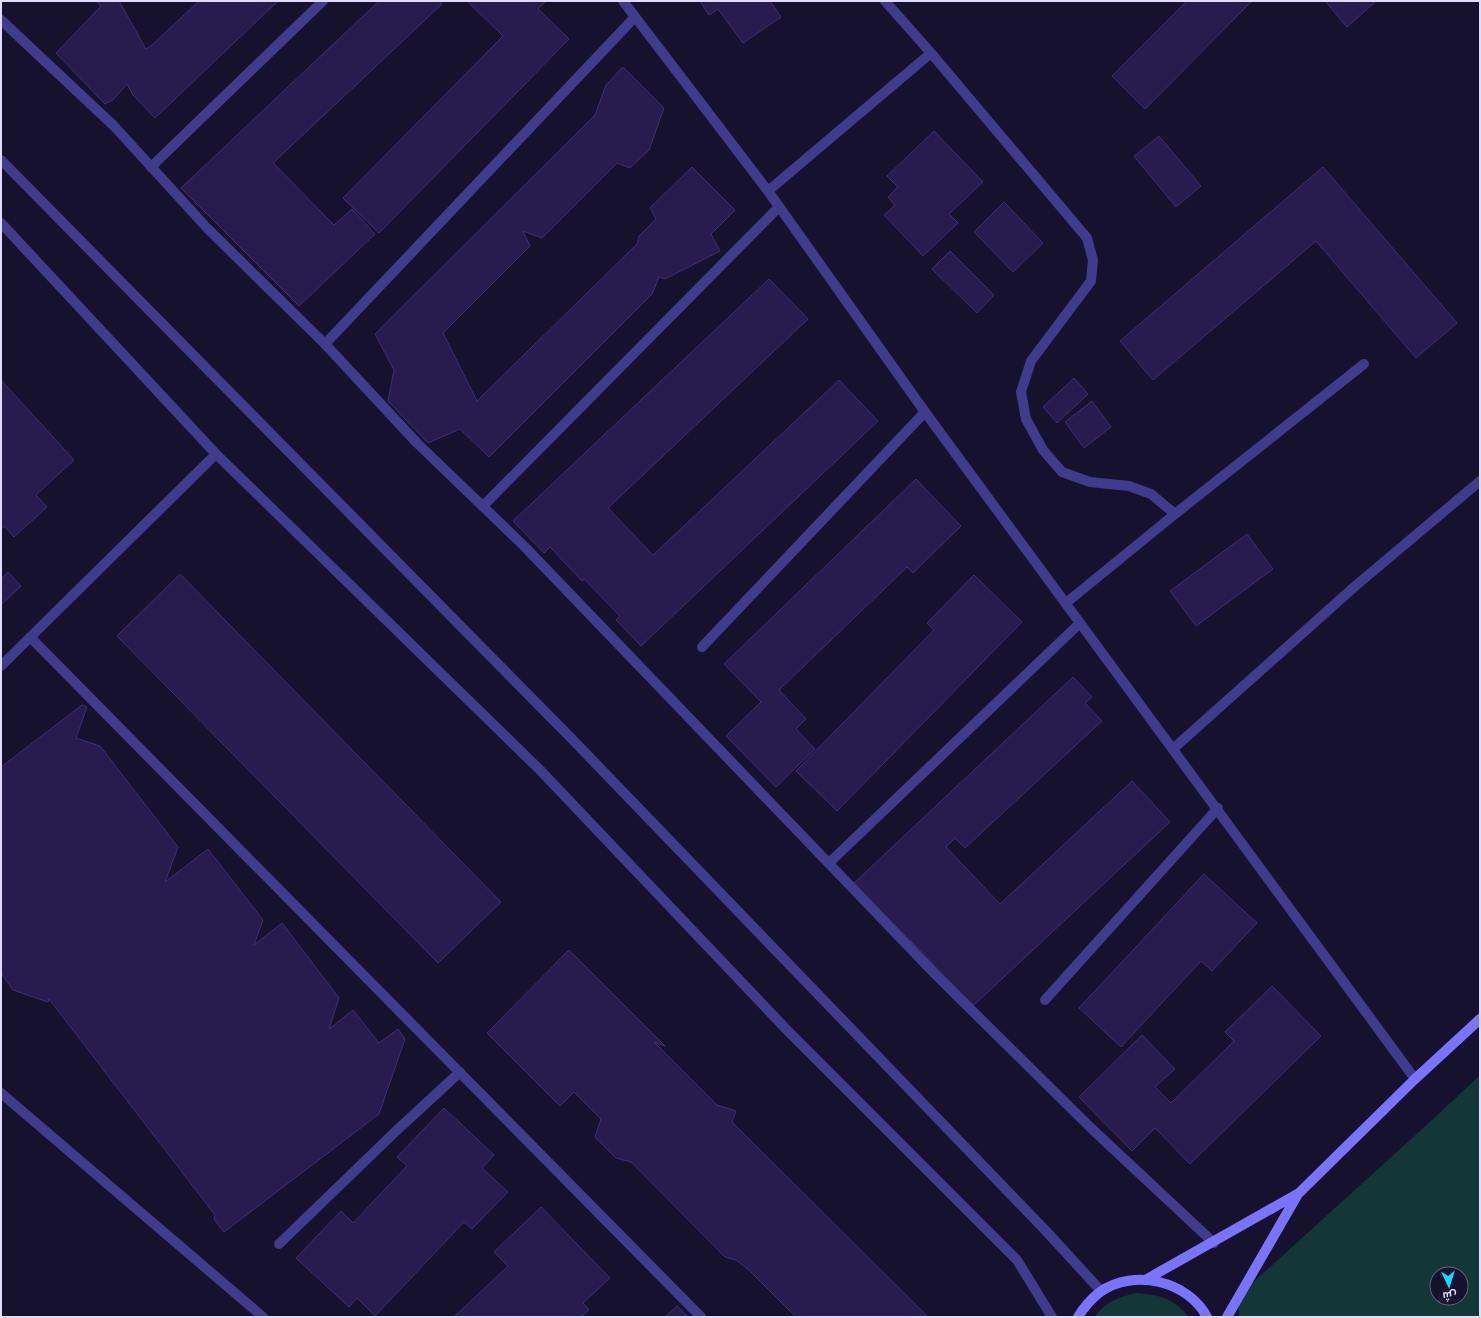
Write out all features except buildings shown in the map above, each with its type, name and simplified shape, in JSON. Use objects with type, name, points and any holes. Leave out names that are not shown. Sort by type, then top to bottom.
[{"type":"street","points":[[151,167],[322,1]]},
{"type":"street","points":[[623,1],[768,190],[778,208],[925,412],[1174,748],[1415,1079]]},
{"type":"street","points":[[885,1],[931,53],[1087,238],[1093,260],[1091,281],[1031,361],[1021,392],[1026,418],[1043,450],[1062,472],[1090,482],[1130,486],[1151,494],[1175,514]]},
{"type":"street","points":[[325,344],[634,17]]},
{"type":"street","points":[[1,20],[114,126],[207,228],[325,344],[416,443],[524,546],[935,974],[1029,1068],[1214,1243]]},
{"type":"street","points":[[768,190],[931,53]]},
{"type":"street","points":[[1,160],[572,739],[854,1030],[1046,1231],[1101,1291]]},
{"type":"street","points":[[482,506],[778,208]]},
{"type":"street","points":[[1,223],[216,454],[540,770],[787,1030],[1017,1260],[1052,1317]]},
{"type":"street","points":[[1066,603],[1175,514],[1364,364]]},
{"type":"street","points":[[702,647],[925,412]]},
{"type":"street","points":[[1,666],[216,454]]},
{"type":"street","points":[[1174,748],[1353,588],[1480,481]]},
{"type":"street","points":[[829,863],[1080,622]]},
{"type":"street","points":[[30,637],[701,1317]]},
{"type":"street","points":[[1045,1000],[1218,808]]},
{"type":"street","points":[[1078,1317],[1085,1305],[1101,1291],[1123,1282],[1147,1279],[1214,1243],[1299,1192],[1415,1079],[1480,1019]]},
{"type":"street","points":[[279,1244],[396,1131],[460,1072]]},
{"type":"street","points":[[1,1093],[263,1317]]},
{"type":"street","points":[[1227,1317],[1299,1192]]},
{"type":"street","points":[[1147,1279],[1171,1285],[1191,1297],[1207,1317]]},
{"type":"green space","points":[[1480,1075],[1480,1317],[1239,1317],[1238,1296]]},
{"type":"green space","points":[[1136,1293],[1160,1296],[1172,1302],[1189,1317],[1095,1317],[1103,1307],[1118,1298]]}]
